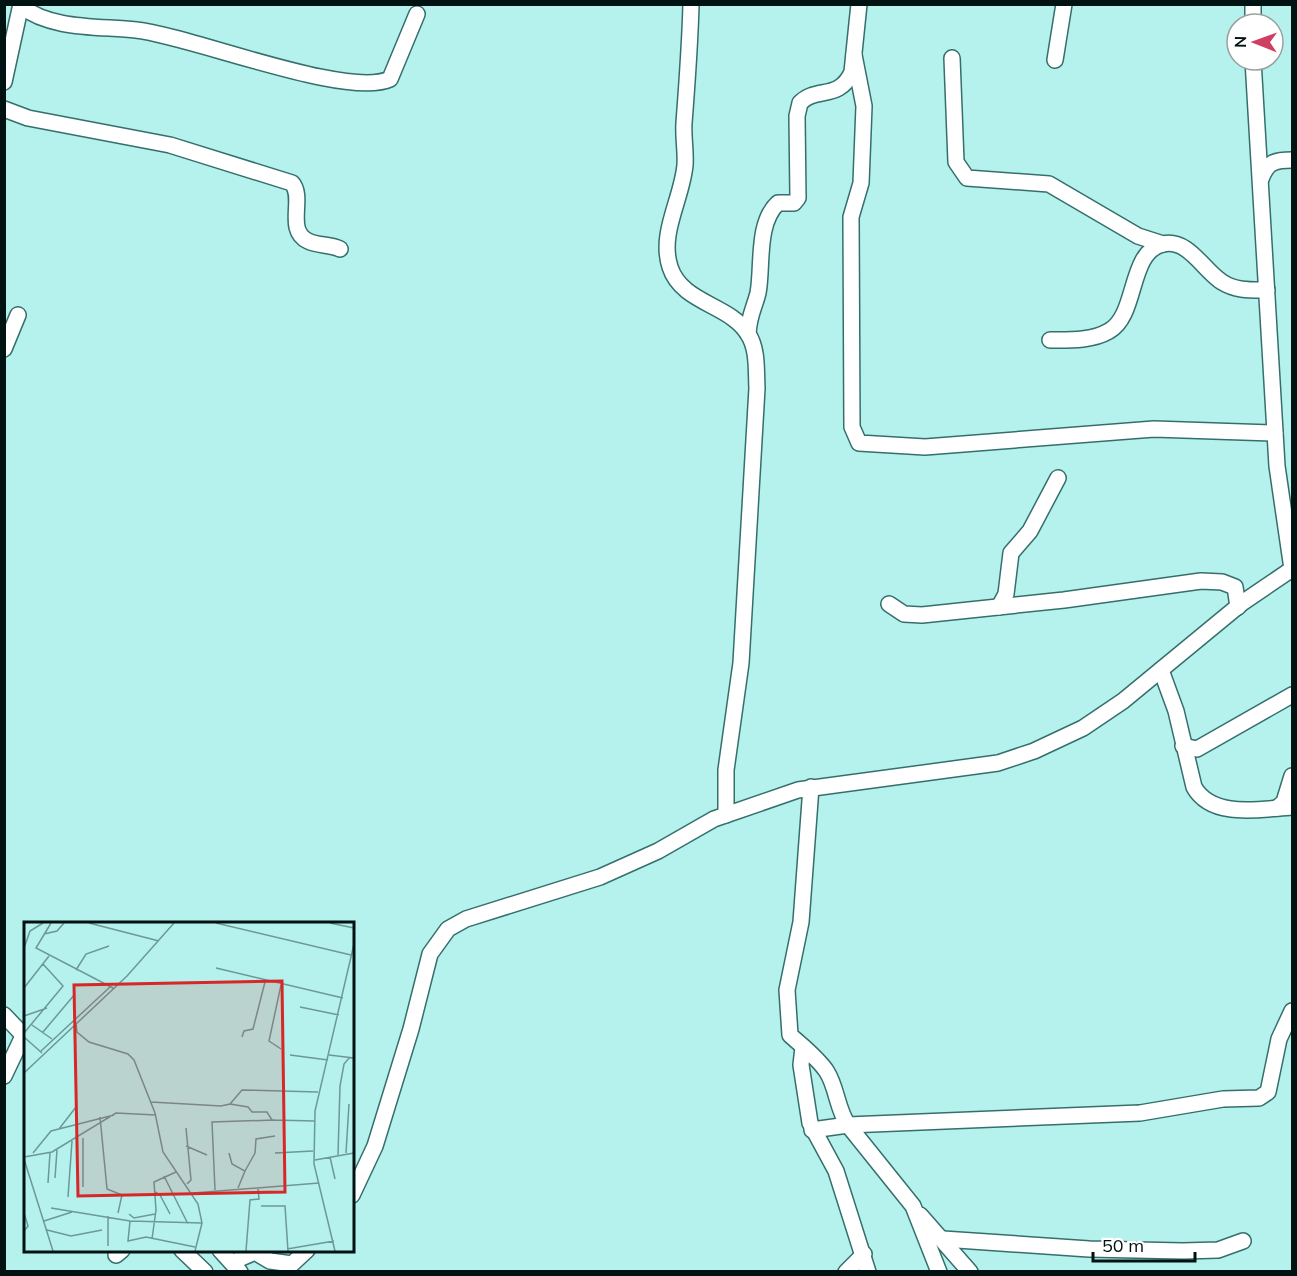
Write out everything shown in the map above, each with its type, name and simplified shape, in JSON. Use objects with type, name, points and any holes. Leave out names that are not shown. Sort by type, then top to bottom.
[{"type":"street","points":[[691,4],[684,136],[685,163],[668,235],[666,254],[678,283],[696,299],[731,318],[748,334],[754,347],[758,388],[741,663],[726,770],[726,815]]},
{"type":"street","points":[[748,334],[751,308],[758,293],[769,219],[778,203],[794,203],[798,198],[797,116],[800,103],[805,99],[841,88],[852,72],[859,4]]},
{"type":"street","points":[[1055,60],[1064,4]]},
{"type":"street","points":[[4,82],[21,5],[30,13],[49,19],[153,33],[325,78],[368,84],[390,79],[417,14]]},
{"type":"street","points":[[854,55],[864,106],[861,183],[851,217],[852,427],[859,443],[925,447],[1154,429],[1275,433]]},
{"type":"street","points":[[952,58],[956,162],[967,178],[1049,184],[1138,236],[1163,244],[1175,244],[1191,252],[1206,270],[1223,283],[1239,289],[1267,290]]},
{"type":"street","points":[[354,1191],[375,1146],[411,1029],[430,954],[448,929],[466,919],[600,877],[726,815],[811,787],[1010,759],[1083,728],[1161,670],[1238,607],[1292,569],[1282,508],[1275,433],[1254,72]]},
{"type":"street","points":[[4,109],[28,118],[170,145],[292,183],[296,189],[296,220],[302,236],[309,242],[340,249]]},
{"type":"street","points":[[1261,179],[1266,167],[1272,162],[1293,160]]},
{"type":"street","points":[[1050,340],[1088,338],[1109,331],[1118,324],[1137,273],[1151,250],[1163,244]]},
{"type":"street","points":[[4,349],[18,315]]},
{"type":"street","points":[[999,606],[1006,594],[1011,553],[1033,526],[1058,478]]},
{"type":"street","points":[[889,604],[910,615],[1211,580],[1235,587],[1238,607]]},
{"type":"street","points":[[1161,670],[1176,711],[1194,787],[1200,797],[1209,804],[1227,808],[1293,807]]},
{"type":"street","points":[[1183,746],[1197,749],[1293,695]]},
{"type":"street","points":[[1277,808],[1284,802],[1293,776]]},
{"type":"street","points":[[811,787],[801,922],[787,990],[790,1035],[828,1074],[841,1114],[848,1125],[970,1272]]},
{"type":"street","points":[[812,1130],[848,1125],[1140,1113],[1213,1100],[1259,1098],[1268,1092],[1279,1040],[1293,1011]]},
{"type":"street","points":[[4,1015],[24,1037],[12,1055],[4,1076]]},
{"type":"street","points":[[803,1047],[801,1065],[806,1109],[812,1130],[836,1171],[868,1272]]},
{"type":"street","points":[[12,1055],[24,1064]]},
{"type":"street","points":[[913,1206],[939,1272]]},
{"type":"street","points":[[943,1239],[1089,1249],[1183,1251],[1218,1250],[1244,1241]]},
{"type":"street","points":[[183,1252],[205,1272]]},
{"type":"street","points":[[221,1252],[237,1269]]},
{"type":"street","points":[[237,1269],[239,1259],[255,1252],[285,1267],[306,1252]]},
{"type":"street","points":[[846,1272],[864,1254]]}]
